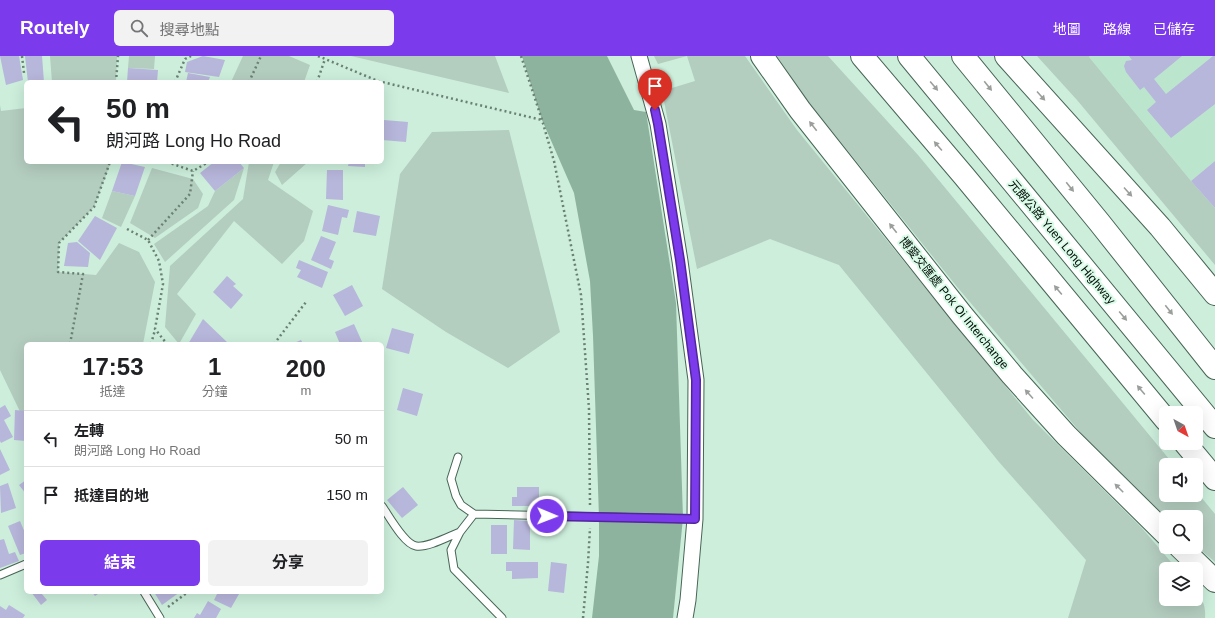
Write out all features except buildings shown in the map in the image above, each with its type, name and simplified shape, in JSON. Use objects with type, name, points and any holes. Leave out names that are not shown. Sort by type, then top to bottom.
[{"type":"main road","name":"博愛交匯處 Pok Oi Interchange","points":[[762,56],[810,122],[962,315],[1012,375],[1066,436],[1159,527]]},
{"type":"main road","points":[[862,56],[964,176],[1159,412]]},
{"type":"main road","name":"元朗公路 Yuen Long Highway","points":[[909,56],[1215,427]]},
{"type":"main road","points":[[963,56],[1099,222],[1215,368]]},
{"type":"main road","points":[[1006,56],[1160,227],[1215,294]]},
{"type":"main road","points":[[1191,450],[1215,479]]},
{"type":"main road","points":[[1187,554],[1215,581]]},
{"type":"street","points":[[639,56],[658,124],[680,260],[696,380],[695,519],[685,618]]},
{"type":"lane","points":[[458,457],[451,479],[456,496],[461,505],[474,514],[695,519]]},
{"type":"lane","points":[[384,509],[405,540],[415,546],[424,546],[460,532]]},
{"type":"lane","points":[[474,514],[460,532],[451,550],[454,569],[502,618]]},
{"type":"lane","points":[[0,575],[24,565]]},
{"type":"lane","points":[[145,594],[159,616]]},
{"type":"path","points":[[22,56],[24,73]]},
{"type":"path","points":[[116,80],[118,56]]},
{"type":"path","points":[[176,80],[185,59],[191,56]]},
{"type":"path","points":[[250,80],[261,56]]},
{"type":"path","points":[[318,56],[376,80]]},
{"type":"path","points":[[521,56],[554,161],[582,295],[589,409],[591,517],[583,618]]},
{"type":"path","points":[[318,80],[325,59]]},
{"type":"path","points":[[384,82],[542,120]]},
{"type":"path","points":[[70,342],[83,274],[58,272],[59,243],[94,207],[109,164]]},
{"type":"path","points":[[173,164],[193,171],[206,164]]},
{"type":"path","points":[[148,240],[190,194],[193,171]]},
{"type":"path","points":[[127,229],[148,240],[159,261],[163,284],[152,342]]},
{"type":"path","points":[[276,342],[306,302]]},
{"type":"path","points":[[155,330],[165,342]]},
{"type":"path","points":[[159,616],[186,594]]},
{"type":"shaded area","points":[[50,56],[117,56],[116,80],[52,80]]},
{"type":"shaded area","points":[[129,56],[155,56],[154,69],[128,68]]},
{"type":"shaded area","points":[[243,56],[289,56],[310,65],[305,80],[232,80]]},
{"type":"shaded area","points":[[351,56],[495,56],[509,93]]},
{"type":"shaded area","points":[[522,56],[607,56],[634,110],[646,112],[676,303],[683,518],[673,618],[592,618],[599,556],[599,518],[590,281],[574,193],[542,120]]},
{"type":"shaded area","points":[[654,56],[687,56],[658,64]]},
{"type":"shaded area","points":[[687,56],[745,56],[797,130],[1033,420],[1141,527],[1159,548],[1159,554],[1164,554],[1171,562],[1159,562],[1159,606],[1203,606],[1203,602],[1205,618],[1068,618],[1086,560],[999,462],[839,265],[770,239],[697,269],[662,91],[695,81]]},
{"type":"shaded area","points":[[777,56],[828,56],[918,155],[1159,447],[1159,450],[1162,450],[1168,458],[1159,458],[1159,502],[1203,502],[1203,499],[1215,514],[1215,562],[1203,552],[1203,510],[1159,510],[1159,512],[1092,446],[958,288],[803,95]]},
{"type":"shaded area","points":[[1037,56],[1090,56],[1089,57],[1215,208],[1215,265],[1077,100]]},
{"type":"shaded area","points":[[1215,56],[1215,161],[1191,181],[1089,57]]},
{"type":"shaded area","points":[[0,105],[1,111],[24,108],[24,164],[110,164],[94,207],[59,243],[58,272],[96,275],[119,243],[139,252],[155,282],[143,342],[24,342],[24,420],[0,370]]},
{"type":"shaded area","points":[[509,130],[560,332],[508,368],[446,332],[382,289],[400,174],[432,132]]},
{"type":"shaded area","points":[[249,164],[273,164],[268,180],[313,211],[304,241],[282,264],[234,221],[177,294],[196,314],[180,342],[177,342],[165,327],[170,266],[243,199]]},
{"type":"shaded area","points":[[280,164],[306,164],[282,185],[275,172]]},
{"type":"shaded area","points":[[152,168],[193,179],[203,194],[198,208],[155,238],[130,223]]},
{"type":"shaded area","points":[[244,168],[234,200],[165,262],[154,244],[208,206],[215,191]]},
{"type":"shaded area","points":[[112,191],[135,196],[121,227],[102,218]]},
{"type":"route","points":[[547,516],[695,519],[696,380],[680,260],[655,110]]}]
